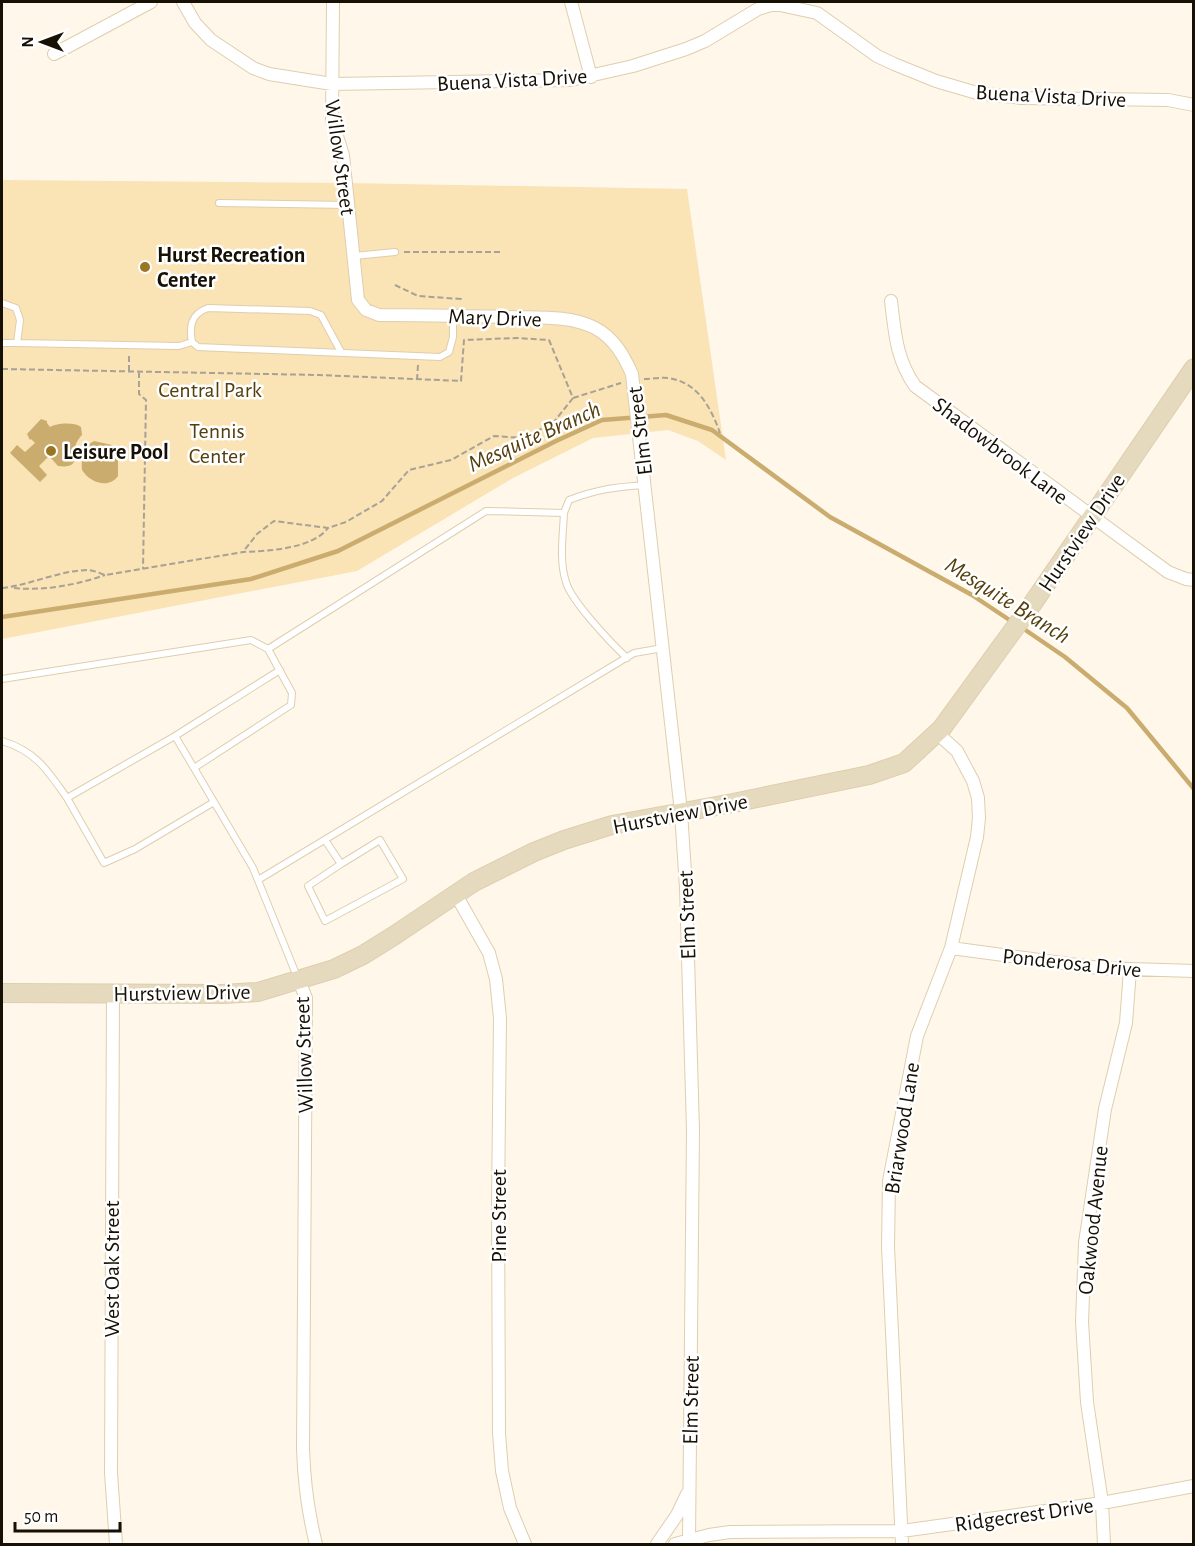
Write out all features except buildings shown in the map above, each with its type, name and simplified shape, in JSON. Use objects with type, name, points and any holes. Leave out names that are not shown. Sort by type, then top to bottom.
[{"type":"street","points":[[54,54],[151,2]]},
{"type":"street","name":"Buena Vista Drive","points":[[183,2],[195,23],[211,40],[253,68],[269,75],[332,84],[547,82],[591,77],[686,49],[705,41],[758,9],[775,3],[817,13],[877,56],[936,81],[977,93],[1022,98],[1168,100],[1194,105]]},
{"type":"street","name":"Willow Street","points":[[333,2],[332,120],[344,155],[358,300],[366,310]]},
{"type":"street","points":[[571,2],[591,77]]},
{"type":"street","name":"Shadowbrook Lane","points":[[891,301],[898,354],[915,386],[1168,572],[1194,580]]},
{"type":"street","name":"Mary Drive","points":[[366,310],[380,315],[453,315],[580,322],[595,328],[616,346]]},
{"type":"street","name":"Elm Street","points":[[616,346],[625,357],[633,379],[681,812],[686,888],[693,1130],[689,1540]]},
{"type":"street","name":"Hurstview Drive","points":[[2,993],[222,994],[258,992],[334,969],[363,955],[455,893],[534,852],[564,840],[612,825],[868,775],[904,763],[938,734],[1033,603],[1194,368]]},
{"type":"street","name":"Briarwood Lane","points":[[902,1545],[888,1247],[889,1181],[917,1036],[951,948],[977,837],[979,818],[978,798],[973,781],[957,751],[938,734]]},
{"type":"street","name":"Pine Street","points":[[455,893],[489,953],[496,979],[500,1018],[499,1433],[502,1472],[510,1508],[525,1545]]},
{"type":"street","name":"Ponderosa Drive","points":[[951,948],[1099,968],[1194,971]]},
{"type":"street","name":"Oakwood Avenue","points":[[1104,1545],[1102,1503],[1087,1402],[1082,1322],[1085,1243],[1105,1109],[1126,1023],[1130,970]]},
{"type":"street","name":"Willow Street","points":[[299,981],[306,998],[303,1448],[308,1510],[316,1545]]},
{"type":"street","name":"West Oak Street","points":[[112,993],[111,1473],[116,1545]]},
{"type":"street","name":"Ridgecrest Drive","points":[[675,1545],[730,1532],[902,1531],[1102,1503],[1194,1486]]},
{"type":"street","name":"Elm Street","points":[[657,1545],[689,1490]]},
{"type":"lane","points":[[219,203],[348,206]]},
{"type":"lane","points":[[354,255],[395,252]]},
{"type":"lane","points":[[2,303],[16,308],[20,320],[17,343]]},
{"type":"lane","points":[[341,352],[321,315],[310,310],[208,308],[199,311],[193,318],[190,328],[192,342],[198,347],[440,357],[449,352],[453,337],[453,315]]},
{"type":"lane","points":[[2,343],[179,346],[192,342]]},
{"type":"lane","points":[[627,658],[609,642],[566,584],[563,567],[564,513],[569,500],[610,487],[646,485]]},
{"type":"lane","points":[[268,649],[486,512],[564,513]]},
{"type":"lane","points":[[2,679],[250,640],[268,649],[292,693],[291,705],[194,768]]},
{"type":"lane","points":[[258,880],[634,653],[663,648]]},
{"type":"lane","points":[[67,798],[175,736],[279,670]]},
{"type":"lane","name":"Willow Street","points":[[175,736],[253,868],[299,981]]},
{"type":"lane","points":[[2,741],[24,750],[42,763],[67,798],[104,863],[135,849],[214,802]]},
{"type":"lane","points":[[325,840],[341,864]]},
{"type":"lane","points":[[380,840],[403,879],[325,921],[308,886],[341,864],[380,840]]},
{"type":"path","points":[[395,252],[503,252]]},
{"type":"path","points":[[2,369],[319,375],[461,381],[464,340],[517,338],[549,340],[573,399]]},
{"type":"path","points":[[129,345],[129,371]]},
{"type":"path","points":[[417,380],[419,356]]},
{"type":"path","points":[[139,371],[139,394],[146,400],[143,569]]},
{"type":"path","points":[[243,552],[257,534],[274,521],[328,528],[346,522],[382,501],[409,470],[451,460],[494,436],[523,438],[554,423],[573,399],[633,379],[668,378],[688,385],[703,398],[712,410],[720,433]]},
{"type":"path","points":[[9,587],[31,590],[243,552],[295,546],[322,536],[328,528]]},
{"type":"path","points":[[2,589],[89,569],[105,575]]},
{"type":"green space","name":"Central Park","points":[[2,180],[687,189],[726,460],[698,441],[668,430],[593,438],[513,478],[357,571],[2,639]]},
{"type":"shaded area","name":"Leisure Pool","points":[[41,419],[47,421],[50,427],[66,424],[78,425],[81,427],[82,435],[76,444],[73,463],[58,466],[49,456],[39,466],[47,475],[40,482],[10,453],[17,445],[25,452],[35,443],[27,434]]},
{"type":"shaded area","points":[[94,441],[112,445],[118,451],[118,476],[110,482],[95,481],[85,475],[82,470],[84,453],[87,446]]},
{"type":"waterway","name":"Mesquite Branch","points":[[2,617],[251,579],[338,551],[602,420],[666,415],[712,430],[830,517],[972,595],[1014,623]]},
{"type":"waterway","name":"Mesquite Branch","points":[[1021,627],[1065,657],[1127,708],[1194,789]]},
{"type":"place","name":"Hurst Recreation Center","points":[[145,267]]},
{"type":"place","name":"Leisure Pool","points":[[51,451]]},
{"type":"park label","name":"Tennis Center","points":[[217,443]]}]
